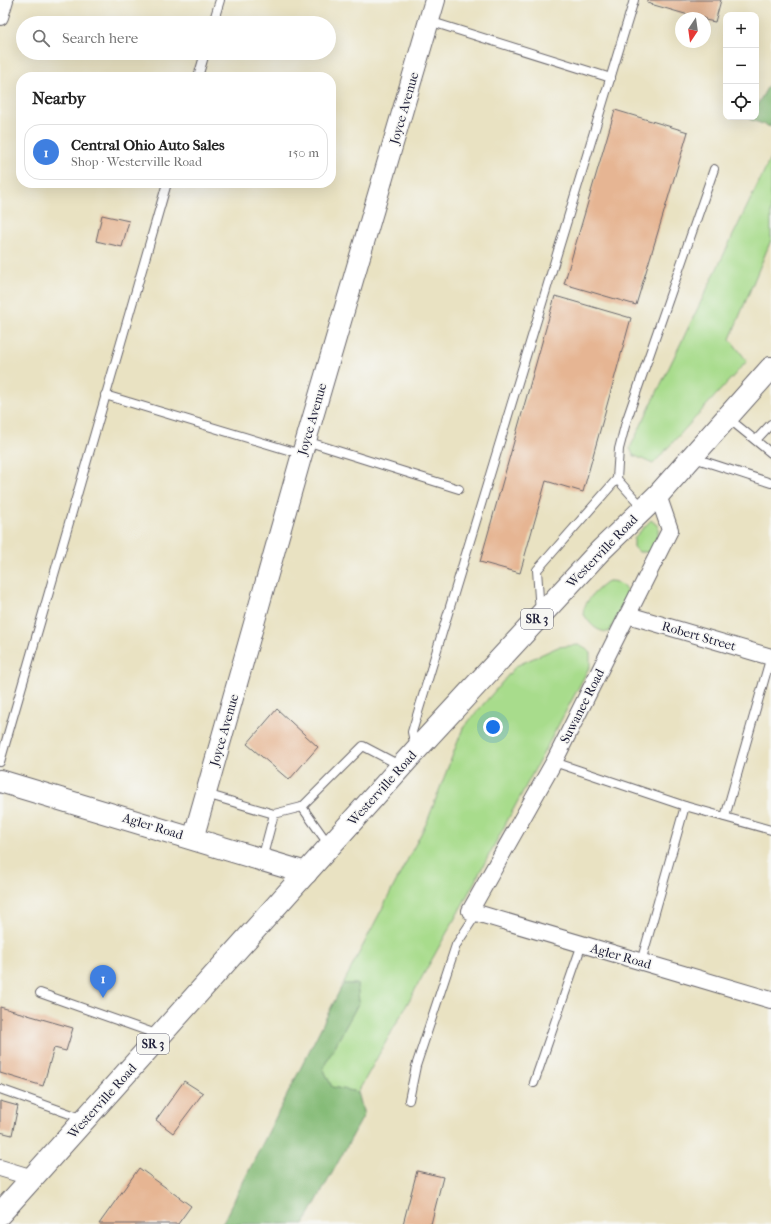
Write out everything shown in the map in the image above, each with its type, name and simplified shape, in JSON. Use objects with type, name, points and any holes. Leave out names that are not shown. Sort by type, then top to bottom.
[{"type":"main road","name":"Westerville Road","points":[[0,1214],[416,750],[600,551],[651,502],[771,368]]},
{"type":"main road","name":"Agler Road","points":[[0,781],[306,873]]},
{"type":"street","points":[[0,18],[5,0]]},
{"type":"street","name":"Joyce Avenue","points":[[193,839],[304,447],[435,0]]},
{"type":"street","name":"Suwanee Road","points":[[474,912],[554,762],[670,530],[651,502]]},
{"type":"street","name":"Robert Street","points":[[628,615],[771,656]]},
{"type":"street","name":"Agler Road","points":[[474,912],[771,1000]]},
{"type":"street","points":[[0,1168],[33,1178]]},
{"type":"lane","points":[[215,16],[220,0]]},
{"type":"lane","points":[[416,750],[412,732],[634,0]]},
{"type":"lane","points":[[429,21],[611,78]]},
{"type":"lane","points":[[199,72],[203,60]]},
{"type":"lane","points":[[540,616],[537,570],[617,479],[619,449],[626,422],[714,169]]},
{"type":"lane","points":[[0,762],[166,188]]},
{"type":"lane","points":[[105,395],[459,489]]},
{"type":"lane","points":[[726,417],[771,453]]},
{"type":"lane","points":[[756,440],[771,424]]},
{"type":"lane","points":[[691,457],[771,483]]},
{"type":"lane","points":[[617,479],[651,502]]},
{"type":"lane","points":[[725,817],[771,656]]},
{"type":"lane","points":[[206,794],[274,814],[302,807],[363,746],[402,766]]},
{"type":"lane","points":[[554,762],[685,806],[771,830]]},
{"type":"lane","points":[[641,962],[685,806]]},
{"type":"lane","points":[[302,807],[329,847]]},
{"type":"lane","points":[[262,859],[274,814]]},
{"type":"lane","points":[[409,1100],[416,1066],[456,945],[474,912]]},
{"type":"lane","points":[[534,1084],[582,944]]},
{"type":"lane","points":[[40,993],[160,1036]]},
{"type":"lane","points":[[0,1089],[85,1119]]},
{"type":"green space","points":[[771,81],[771,127],[752,120],[759,120],[759,102]]},
{"type":"green space","points":[[771,157],[771,240],[730,339],[747,361],[653,464],[633,455],[630,448]]},
{"type":"green space","points":[[651,520],[658,526],[658,533],[654,546],[649,552],[639,552],[634,547],[634,538]]},
{"type":"green space","points":[[609,581],[620,584],[627,592],[625,601],[609,632],[604,632],[594,627],[583,613],[589,599]]},
{"type":"green space","points":[[577,645],[583,646],[590,653],[590,666],[459,911],[358,1092],[332,1087],[323,1068],[359,1002],[357,984],[343,984],[427,822],[463,728],[516,666],[558,647]]},
{"type":"green space","points":[[343,984],[357,984],[359,1002],[323,1068],[332,1087],[358,1092],[364,1115],[304,1224],[222,1224]]},
{"type":"building","points":[[648,0],[721,0],[715,22],[711,21],[711,12],[678,12],[647,3]]},
{"type":"building","points":[[615,110],[688,132],[636,305],[564,284]]},
{"type":"building","points":[[102,215],[129,221],[122,247],[96,241]]},
{"type":"building","points":[[555,296],[631,318],[583,492],[546,481],[520,573],[480,562]]},
{"type":"building","points":[[277,709],[318,747],[289,780],[247,744]]},
{"type":"building","points":[[0,1007],[73,1028],[66,1051],[54,1048],[43,1086],[0,1073]]},
{"type":"building","points":[[184,1081],[203,1093],[173,1133],[156,1120]]},
{"type":"building","points":[[0,1101],[18,1106],[12,1135],[0,1132]]},
{"type":"building","points":[[139,1168],[191,1206],[178,1224],[99,1224]]},
{"type":"building","points":[[417,1171],[443,1177],[431,1224],[403,1224]]},
{"type":"place","name":"Central Ohio Auto Sales","points":[[103,998]]}]
